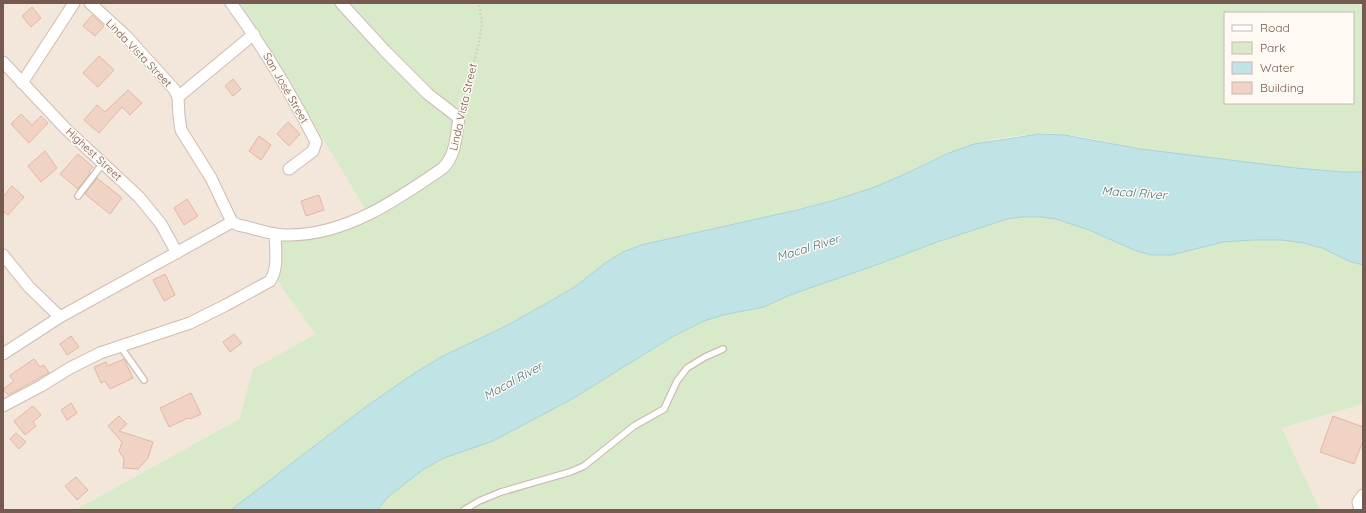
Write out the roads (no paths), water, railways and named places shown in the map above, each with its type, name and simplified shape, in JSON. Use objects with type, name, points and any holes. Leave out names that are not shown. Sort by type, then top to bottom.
[{"type":"street","points":[[22,83],[74,3]]},
{"type":"street","name":"Linda Vista Street","points":[[90,3],[126,36],[169,82],[178,97],[181,130],[211,178],[232,222],[238,225],[288,236],[318,232],[372,213],[403,195],[443,168],[449,162],[453,154],[459,118],[428,94],[341,3]]},
{"type":"street","name":"San José Street","points":[[231,3],[254,34],[292,97],[316,142],[313,152],[289,169]]},
{"type":"street","points":[[178,97],[254,34]]},
{"type":"street","name":"Highest Street","points":[[3,62],[65,128],[139,197],[161,224],[176,253]]},
{"type":"street","points":[[3,354],[60,317],[232,222]]},
{"type":"street","points":[[3,406],[41,386],[70,368],[100,353],[119,345],[190,322],[226,306],[270,281],[274,275],[275,234]]},
{"type":"street","points":[[3,255],[29,287],[60,317]]},
{"type":"street","points":[[1360,510],[1358,502],[1363,495]]},
{"type":"lane","points":[[78,196],[103,163]]},
{"type":"lane","points":[[119,345],[144,380]]},
{"type":"lane","points":[[464,510],[501,492],[570,472],[584,466],[634,426],[664,409],[677,381],[687,368],[705,357],[723,349]]},
{"type":"water","name":"Macal River","points":[[1039,134],[1065,135],[1140,149],[1296,168],[1363,172],[1363,265],[1349,261],[1322,248],[1304,243],[1282,240],[1223,242],[1171,255],[1151,255],[1134,250],[1089,230],[1056,219],[1021,217],[1007,219],[937,242],[790,295],[764,307],[723,315],[704,321],[672,337],[572,399],[493,441],[444,458],[424,469],[389,496],[377,510],[231,510],[364,408],[413,374],[441,357],[506,326],[547,303],[576,286],[605,263],[623,252],[641,245],[797,210],[838,199],[872,188],[949,153],[974,144]]}]
